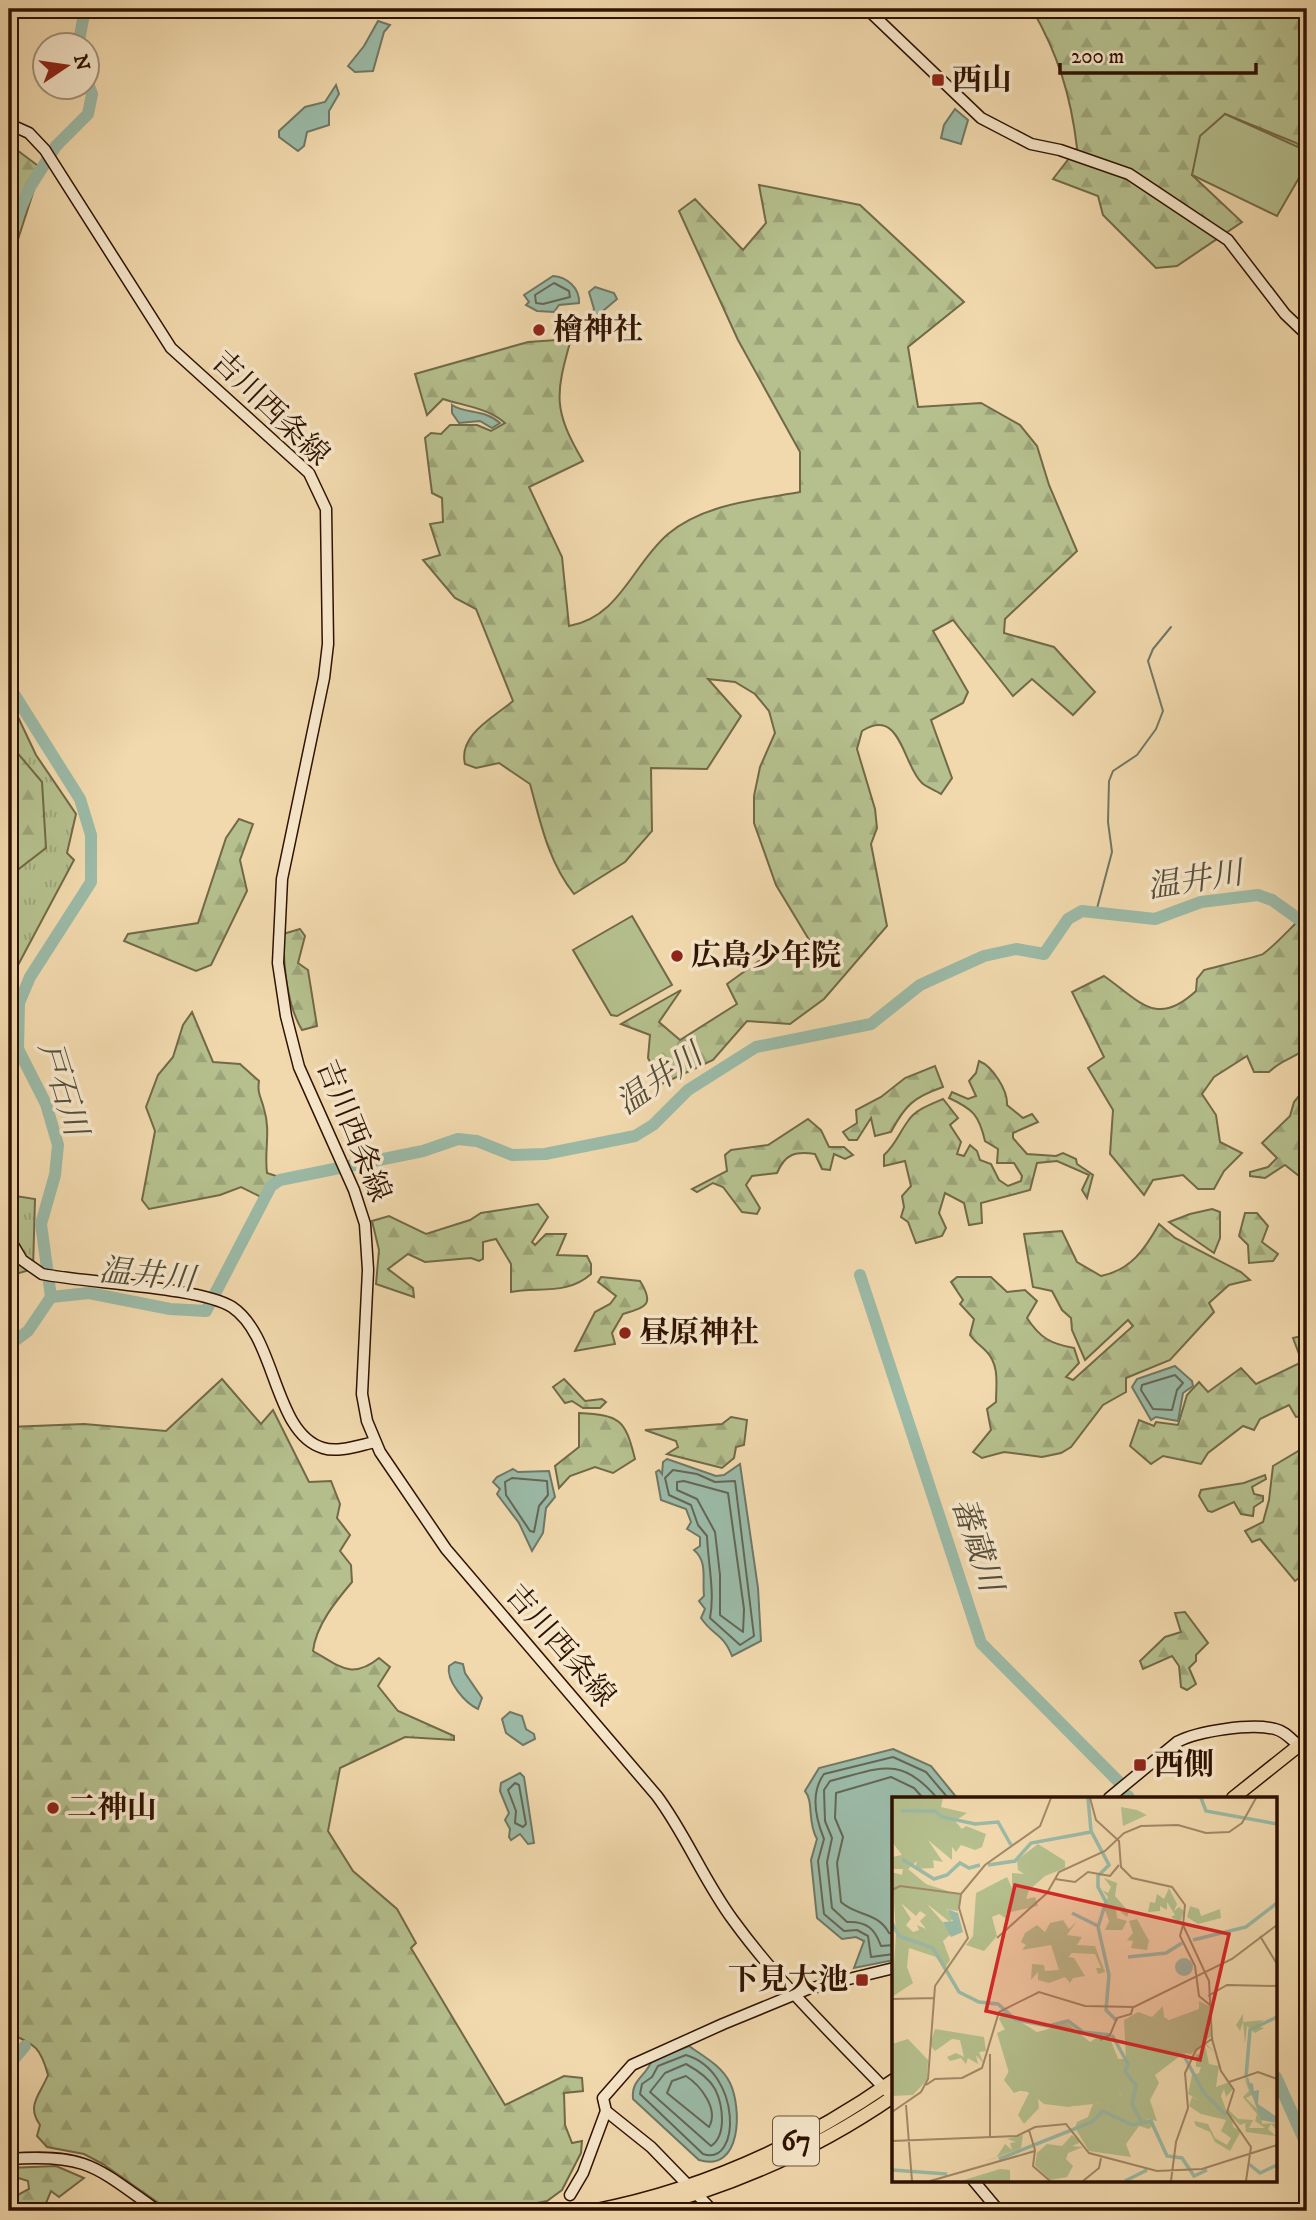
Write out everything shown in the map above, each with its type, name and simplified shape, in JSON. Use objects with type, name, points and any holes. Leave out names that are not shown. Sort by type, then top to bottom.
[{"type":"main road","points":[[867,9],[981,118],[1031,144],[1060,150],[1129,174],[1228,240],[1285,314],[1307,335]]},
{"type":"main road","name":"吉川西条線","points":[[9,124],[29,133],[45,150],[171,348],[309,473],[326,509],[328,643],[324,678],[282,879],[278,963],[286,1016],[299,1067],[340,1156],[365,1224],[368,1254],[362,1394],[375,1442],[408,1496],[446,1549],[676,1821],[730,1917],[768,1966],[892,2092]]},
{"type":"main road","points":[[9,1238],[22,1260],[43,1275],[207,1298],[234,1308],[254,1332],[302,1436],[324,1449],[375,1442]]},
{"type":"main road","points":[[1110,1797],[1177,1742],[1188,1737],[1264,1728],[1284,1732],[1302,1742]]},
{"type":"main road","points":[[1234,1797],[1302,1742]]},
{"type":"main road","points":[[1247,1797],[1287,1760],[1302,1742]]},
{"type":"main road","points":[[713,2211],[651,2147],[607,2111],[603,2098],[632,2065],[795,1995],[892,1969]]},
{"type":"main road","name":"67","points":[[637,2211],[694,2191],[892,2092]]},
{"type":"main road","points":[[570,2195],[583,2173],[607,2111]]},
{"type":"main road","points":[[9,2159],[51,2156],[93,2165],[158,2211]]},
{"type":"main road","points":[[975,2182],[999,2211]]},
{"type":"main road","name":"67","points":[[592,2211],[694,2191]]},
{"type":"green space","points":[[1032,9],[1307,9],[1307,151],[1296,143],[1225,114],[1192,175],[1242,222],[1177,266],[1156,268],[1103,215],[1098,196],[1053,179],[1077,148],[1062,76]]},
{"type":"green space","points":[[1225,114],[1307,151],[1307,164],[1277,216],[1192,175],[1200,136]]},
{"type":"green space","points":[[9,144],[41,168],[9,267]]},
{"type":"green space","points":[[759,185],[860,205],[964,302],[908,347],[918,407],[981,403],[1020,425],[1037,446],[1049,485],[1077,551],[1005,619],[1004,633],[1054,647],[1095,692],[1073,715],[1032,679],[1013,696],[953,620],[933,631],[968,692],[963,703],[931,720],[952,778],[941,794],[924,784],[916,775],[900,741],[885,726],[875,725],[862,731],[857,749],[875,809],[877,828],[871,844],[887,926],[824,999],[790,1024],[747,1021],[713,1060],[662,1084],[648,1058],[650,1035],[621,1024],[681,990],[659,1022],[680,1040],[737,1004],[727,984],[759,961],[811,943],[776,885],[754,823],[754,796],[760,767],[775,733],[769,711],[755,694],[735,682],[708,679],[741,716],[707,769],[651,768],[652,831],[625,862],[574,894],[552,855],[530,784],[499,763],[476,768],[465,764],[464,754],[472,736],[513,701],[476,609],[455,598],[423,560],[440,555],[430,524],[443,522],[442,498],[432,493],[425,438],[431,433],[441,434],[450,425],[477,425],[491,431],[505,423],[484,411],[443,399],[427,415],[415,374],[528,342],[571,339],[562,375],[560,402],[566,428],[583,461],[529,487],[562,557],[569,626],[586,621],[613,601],[656,546],[682,524],[731,505],[800,492],[800,452],[738,340],[679,211],[695,199],[743,250],[766,223]]},
{"type":"green space","points":[[9,698],[36,755],[76,814],[67,853],[74,860],[9,982]]},
{"type":"green space","points":[[9,743],[42,782],[46,848],[11,875],[9,820],[16,796],[9,780]]},
{"type":"green space","points":[[239,819],[253,824],[240,860],[247,891],[211,965],[196,971],[124,941],[128,934],[198,923],[226,838]]},
{"type":"green space","points":[[632,916],[672,985],[617,1016],[611,1015],[573,950]]},
{"type":"green space","points":[[1297,922],[1307,930],[1307,1047],[1269,1072],[1254,1072],[1247,1056],[1214,1077],[1202,1094],[1216,1115],[1220,1142],[1242,1153],[1224,1171],[1214,1189],[1198,1189],[1183,1175],[1153,1180],[1144,1195],[1110,1154],[1113,1110],[1088,1068],[1104,1057],[1072,992],[1104,976],[1148,1007],[1170,1008],[1196,991],[1197,979],[1204,970],[1263,954]]},
{"type":"green space","points":[[300,929],[305,936],[298,963],[308,970],[317,1026],[302,1030],[289,996],[283,934]]},
{"type":"green space","points":[[192,1012],[213,1062],[240,1064],[259,1081],[267,1125],[267,1173],[279,1177],[261,1197],[241,1187],[220,1195],[149,1209],[142,1200],[155,1131],[146,1107],[158,1075],[173,1057],[183,1025]]},
{"type":"green space","points":[[979,1061],[998,1079],[1005,1092],[1007,1105],[1023,1118],[1032,1114],[1038,1122],[1013,1133],[1013,1138],[1027,1154],[1056,1156],[1063,1153],[1076,1159],[1077,1164],[1093,1175],[1087,1198],[1082,1190],[1089,1175],[1057,1161],[1037,1163],[1030,1190],[981,1203],[982,1223],[969,1225],[964,1203],[945,1193],[939,1213],[946,1228],[942,1236],[916,1243],[908,1222],[901,1217],[904,1207],[902,1196],[911,1186],[905,1161],[884,1166],[884,1155],[911,1117],[924,1108],[943,1099],[958,1118],[950,1125],[961,1142],[957,1154],[964,1156],[970,1145],[977,1151],[980,1160],[991,1164],[999,1180],[1008,1186],[1021,1181],[1022,1176],[1014,1163],[997,1163],[998,1149],[985,1141],[974,1114],[949,1098],[952,1092],[968,1099],[976,1096],[969,1081],[976,1073]]},
{"type":"green space","points":[[935,1066],[943,1087],[911,1103],[891,1132],[875,1136],[871,1118],[857,1140],[849,1140],[843,1132],[857,1123],[856,1110],[881,1097],[905,1078]]},
{"type":"green space","points":[[1307,1086],[1307,1173],[1304,1180],[1285,1165],[1265,1178],[1250,1176],[1250,1172],[1268,1167],[1277,1158],[1262,1143],[1290,1116],[1294,1102]]},
{"type":"green space","points":[[808,1119],[821,1130],[829,1147],[844,1147],[853,1155],[845,1159],[834,1154],[830,1170],[822,1169],[815,1154],[796,1154],[783,1162],[777,1173],[752,1176],[746,1185],[760,1208],[757,1214],[742,1212],[723,1187],[713,1183],[697,1192],[692,1189],[727,1171],[725,1155],[731,1150],[768,1145]]},
{"type":"green space","points":[[9,1195],[35,1199],[33,1269],[9,1276]]},
{"type":"green space","points":[[538,1204],[548,1217],[532,1242],[535,1245],[546,1234],[566,1234],[557,1255],[587,1256],[591,1264],[591,1274],[582,1281],[563,1288],[511,1292],[511,1264],[496,1239],[483,1242],[483,1259],[479,1261],[471,1258],[425,1262],[408,1254],[388,1269],[413,1288],[414,1297],[376,1284],[379,1250],[372,1221],[389,1216],[426,1234],[470,1220],[481,1213]]},
{"type":"green space","points":[[1212,1209],[1220,1212],[1220,1238],[1214,1253],[1169,1222],[1190,1214]]},
{"type":"green space","points":[[1245,1213],[1257,1213],[1268,1226],[1262,1242],[1278,1254],[1273,1261],[1249,1263],[1248,1245],[1239,1236]]},
{"type":"green space","points":[[1159,1224],[1175,1238],[1241,1272],[1250,1280],[1229,1285],[1209,1303],[1214,1312],[1170,1360],[1126,1378],[1126,1392],[1103,1405],[1071,1447],[1061,1453],[1042,1457],[1004,1452],[982,1458],[973,1452],[991,1430],[987,1409],[996,1402],[996,1375],[990,1357],[970,1335],[974,1319],[960,1304],[963,1300],[951,1282],[957,1277],[991,1277],[1007,1292],[1025,1290],[1037,1301],[1027,1318],[1037,1331],[1052,1342],[1074,1348],[1079,1363],[1066,1377],[1073,1380],[1133,1326],[1128,1320],[1085,1360],[1072,1330],[1071,1318],[1062,1310],[1052,1291],[1033,1287],[1024,1234],[1062,1231],[1077,1262],[1101,1276],[1129,1264]]},
{"type":"green space","points":[[601,1277],[640,1281],[647,1295],[646,1304],[623,1314],[612,1333],[615,1344],[575,1351],[595,1312],[610,1304],[616,1296],[598,1282]]},
{"type":"green space","points":[[1306,1335],[1307,1415],[1296,1417],[1289,1405],[1260,1419],[1254,1430],[1243,1426],[1208,1453],[1201,1464],[1163,1456],[1151,1464],[1130,1446],[1139,1420],[1154,1426],[1156,1422],[1178,1425],[1187,1395],[1199,1382],[1208,1392],[1241,1368],[1256,1384],[1302,1362],[1293,1338]]},
{"type":"green space","points":[[222,1379],[261,1424],[273,1410],[309,1482],[331,1481],[340,1504],[337,1518],[350,1535],[340,1551],[351,1565],[352,1582],[322,1623],[313,1651],[338,1666],[353,1669],[369,1665],[379,1658],[390,1667],[378,1686],[398,1711],[454,1736],[454,1740],[405,1737],[340,1768],[328,1831],[353,1871],[397,1909],[416,1943],[411,1948],[505,2105],[564,2076],[582,2078],[583,2091],[564,2093],[565,2125],[572,2143],[582,2141],[581,2153],[562,2190],[547,2201],[490,2211],[170,2211],[103,2164],[84,2154],[47,2147],[37,2136],[40,2125],[34,2106],[48,2075],[39,2052],[9,2033],[9,1427],[84,1424],[166,1431]]},
{"type":"green space","points":[[564,1379],[585,1401],[602,1399],[606,1402],[600,1408],[583,1408],[572,1401],[565,1403],[553,1387]]},
{"type":"green space","points":[[579,1413],[604,1415],[619,1422],[628,1435],[635,1459],[613,1473],[595,1467],[570,1476],[559,1488],[555,1466],[579,1447]]},
{"type":"green space","points":[[731,1417],[747,1420],[744,1445],[736,1447],[734,1458],[722,1468],[667,1454],[678,1447],[676,1441],[645,1430],[722,1424]]},
{"type":"green space","points":[[1300,1450],[1307,1457],[1307,1572],[1295,1581],[1260,1539],[1252,1542],[1245,1531],[1263,1522],[1273,1466]]},
{"type":"green space","points":[[1265,1475],[1266,1479],[1252,1487],[1254,1494],[1263,1496],[1263,1501],[1254,1507],[1253,1516],[1241,1514],[1234,1502],[1212,1512],[1208,1511],[1199,1496],[1201,1490],[1244,1483]]},
{"type":"green space","points":[[1185,1612],[1208,1643],[1196,1655],[1196,1661],[1189,1668],[1196,1684],[1187,1690],[1181,1687],[1179,1666],[1172,1656],[1143,1669],[1140,1661],[1165,1637],[1181,1632],[1175,1613]]},
{"type":"green space","points":[[56,2166],[84,2178],[59,2197],[51,2191],[46,2203],[48,2211],[9,2211],[9,2196],[16,2196],[29,2189],[28,2181],[9,2175],[9,2168]]},
{"type":"water","points":[[378,21],[390,25],[384,32],[373,71],[355,72],[348,66],[364,46]]},
{"type":"water","points":[[336,85],[339,94],[329,111],[329,125],[307,132],[304,146],[298,151],[279,137],[279,131],[305,107],[325,102]]},
{"type":"water","points":[[955,109],[968,120],[961,144],[941,138],[944,125]]},
{"type":"water","points":[[553,276],[572,284],[579,303],[559,305],[554,312],[537,311],[526,305],[529,302],[524,295]]},
{"type":"water","points":[[595,287],[614,293],[617,299],[596,317],[592,316],[594,309],[589,292]]},
{"type":"water","points":[[452,405],[488,416],[500,423],[492,428],[480,421],[459,423],[452,413]]},
{"type":"water","points":[[1175,1366],[1192,1381],[1193,1386],[1183,1393],[1178,1421],[1156,1417],[1151,1420],[1132,1387],[1137,1379]]},
{"type":"water","points":[[667,1459],[716,1476],[724,1475],[740,1464],[758,1588],[761,1641],[732,1656],[725,1643],[701,1618],[705,1609],[699,1601],[704,1596],[704,1571],[694,1550],[700,1546],[700,1537],[687,1529],[691,1522],[686,1509],[661,1500],[656,1472],[659,1470],[662,1474],[663,1462]]},
{"type":"water","points":[[513,1469],[518,1472],[549,1471],[555,1497],[546,1508],[543,1533],[532,1551],[519,1523],[497,1494],[500,1489],[493,1482]]},
{"type":"water","points":[[455,1662],[463,1664],[465,1673],[482,1698],[478,1709],[462,1697],[453,1685],[449,1666]]},
{"type":"water","points":[[510,1712],[522,1716],[526,1729],[534,1734],[535,1739],[523,1745],[506,1733],[502,1719]]},
{"type":"water","name":"下見大池","points":[[893,1749],[931,1766],[956,1797],[892,1797],[892,1960],[854,1968],[864,1941],[856,1937],[842,1939],[817,1918],[811,1860],[817,1839],[805,1791],[819,1768]]},
{"type":"water","points":[[520,1773],[524,1777],[534,1843],[528,1844],[520,1834],[511,1840],[509,1837],[510,1829],[505,1820],[509,1813],[500,1791],[501,1783]]},
{"type":"water","points":[[689,2046],[722,2071],[734,2094],[737,2122],[735,2136],[724,2157],[713,2161],[699,2160],[633,2099],[634,2087],[652,2060]]},
{"type":"waterway","name":"戸石川","points":[[81,32],[85,9]]},
{"type":"waterway","name":"戸石川","points":[[9,234],[30,187],[56,146],[88,114],[90,102]]},
{"type":"waterway","points":[[1096,912],[1112,852],[1108,822],[1109,781],[1113,771],[1137,755],[1156,729],[1163,711],[1148,661],[1153,649],[1171,627]]},
{"type":"waterway","name":"戸石川","points":[[9,686],[80,799],[91,835],[91,882],[30,977],[19,1003],[18,1049],[46,1104],[58,1145],[55,1175],[41,1224],[51,1297]]},
{"type":"waterway","name":"温井川","points":[[51,1297],[89,1293],[170,1309],[206,1311],[271,1186],[280,1180],[423,1151],[458,1139],[477,1141],[512,1155],[545,1154],[635,1136],[653,1125],[688,1090],[756,1047],[871,1024],[920,985],[984,956],[1016,949],[1044,954],[1068,919],[1082,911],[1155,919],[1201,902],[1258,895],[1272,900],[1307,925]]},
{"type":"waterway","name":"蕃蔵川","points":[[860,1275],[981,1643],[1120,1783]]},
{"type":"waterway","name":"温井川","points":[[9,1345],[28,1331],[51,1297]]},
{"type":"waterway","points":[[9,2065],[25,2046]]},
{"type":"waterway","name":"蕃蔵川","points":[[1278,2081],[1307,2146]]},
{"type":"place","name":"西山","points":[[938,80]]},
{"type":"place","name":"檜神社","points":[[539,330]]},
{"type":"place","name":"広島少年院","points":[[677,956]]},
{"type":"place","name":"昼原神社","points":[[625,1333]]},
{"type":"place","name":"西側","points":[[1140,1765]]},
{"type":"place","name":"二神山","points":[[53,1808]]},
{"type":"place","name":"下見大池","points":[[862,1980]]}]
